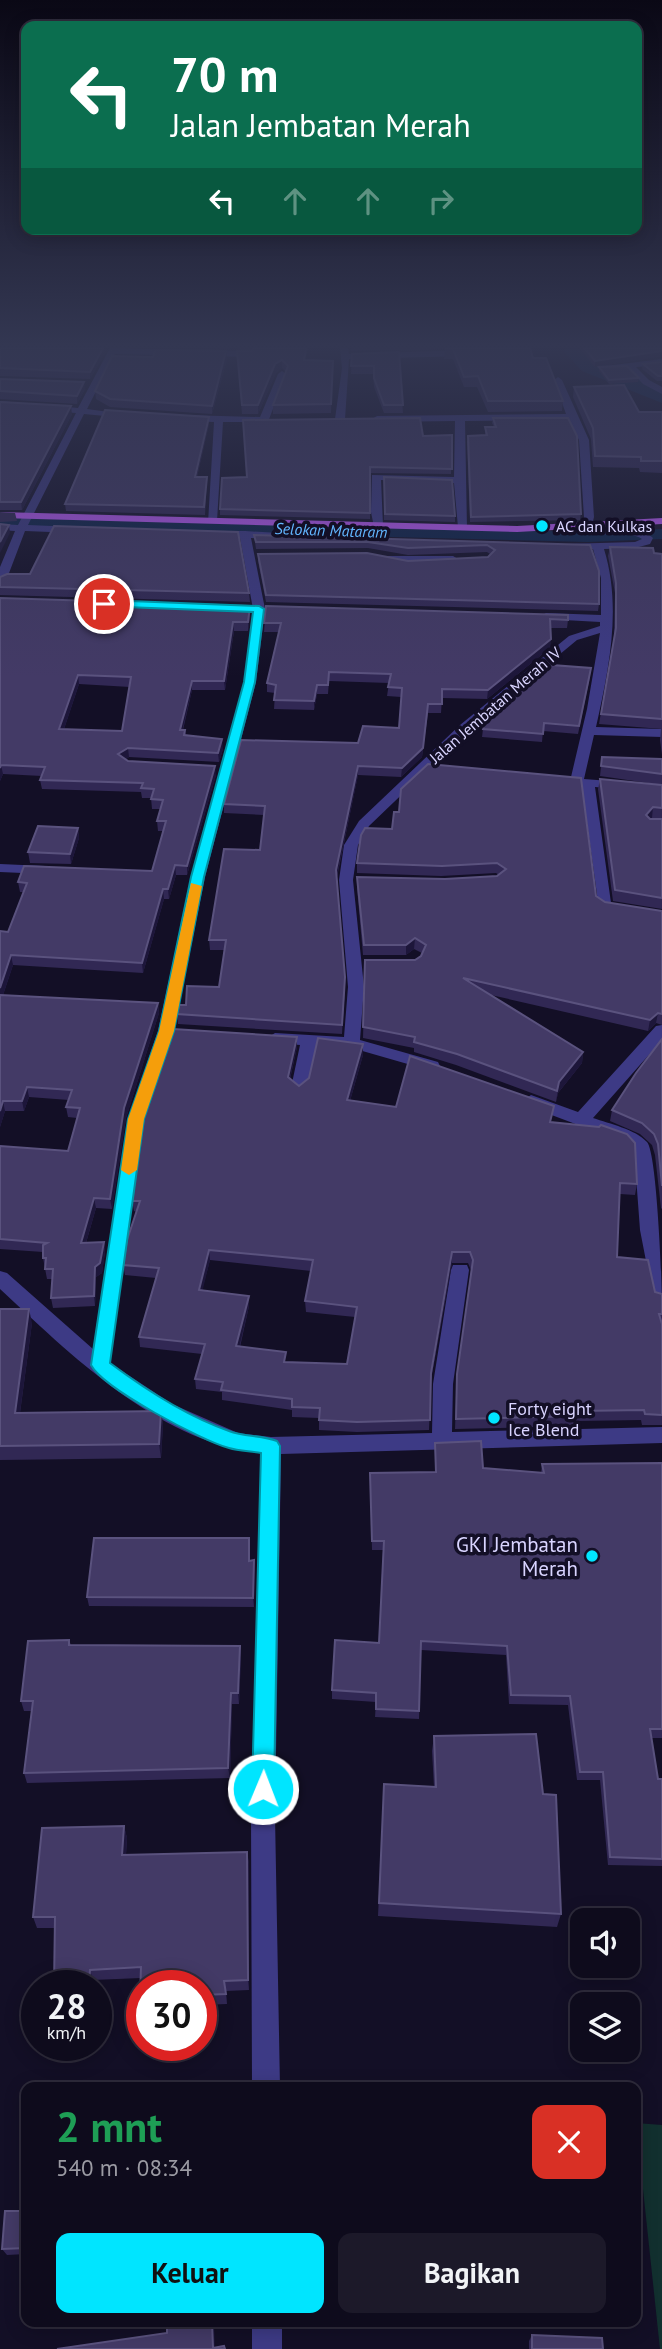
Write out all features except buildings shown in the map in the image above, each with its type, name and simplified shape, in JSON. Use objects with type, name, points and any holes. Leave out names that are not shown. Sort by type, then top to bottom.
[{"type":"main road","points":[[0,515],[24,521],[212,521],[464,527],[586,526],[662,521]]},
{"type":"street","points":[[0,581],[24,521],[57,458]]},
{"type":"street","points":[[212,521],[215,458]]},
{"type":"street","points":[[459,458],[464,527]]},
{"type":"street","points":[[556,546],[641,544],[646,536],[596,533],[586,526],[589,517],[585,458]]},
{"type":"street","points":[[379,525],[374,503],[378,493],[376,477],[459,480]]},
{"type":"street","points":[[0,527],[24,521],[92,530]]},
{"type":"street","points":[[203,533],[285,536]]},
{"type":"street","points":[[100,1365],[136,1119],[173,1031],[219,769],[250,682],[259,609],[245,534]]},
{"type":"street","points":[[427,542],[427,560]]},
{"type":"street","points":[[598,546],[607,580],[606,624],[582,782],[604,906],[662,916]]},
{"type":"street","points":[[370,554],[378,559],[463,559]]},
{"type":"street","points":[[249,555],[262,555]]},
{"type":"street","points":[[527,616],[606,624]]},
{"type":"street","name":"Jalan Jembatan Merah IV","points":[[352,1043],[360,963],[351,845],[364,824],[464,728],[573,638],[606,624]]},
{"type":"street","points":[[590,731],[662,733]]},
{"type":"street","name":"Jalan Jembatan Merah IV","points":[[425,766],[449,768]]},
{"type":"street","points":[[554,779],[660,787]]},
{"type":"street","points":[[0,868],[59,871]]},
{"type":"street","points":[[582,1119],[662,1030]]},
{"type":"street","points":[[256,1037],[352,1043],[449,1071]]},
{"type":"street","points":[[299,1088],[309,1040]]},
{"type":"street","points":[[509,1093],[632,1139],[642,1147],[649,1230],[662,1297]]},
{"type":"street","points":[[442,1443],[443,1384],[460,1270]]},
{"type":"street","points":[[0,1278],[132,1390],[201,1428],[230,1440],[271,1446],[662,1435]]},
{"type":"street","points":[[266,2082],[262,1816],[271,1446]]},
{"type":"street","points":[[267,2327],[267,2349]]},
{"type":"green space","points":[[641,2123],[662,2125],[660,2349],[641,2170]]},
{"type":"waterway","name":"Selokan Mataram","points":[[0,522],[588,537],[662,534]]},
{"type":"slow traffic","points":[[129,1170],[136,1119],[166,1031],[196,886]]},
{"type":"place","name":"AC dan Kulkas","points":[[542,526]]},
{"type":"place","name":"Forty eight Ice Blend","points":[[494,1418]]},
{"type":"place","name":"GKI Jembatan Merah","points":[[592,1556]]},
{"type":"route","points":[[104,604],[259,609],[250,682],[198,877],[166,1031],[136,1119],[100,1365],[132,1390],[201,1428],[230,1440],[271,1446],[263,1789]]}]
